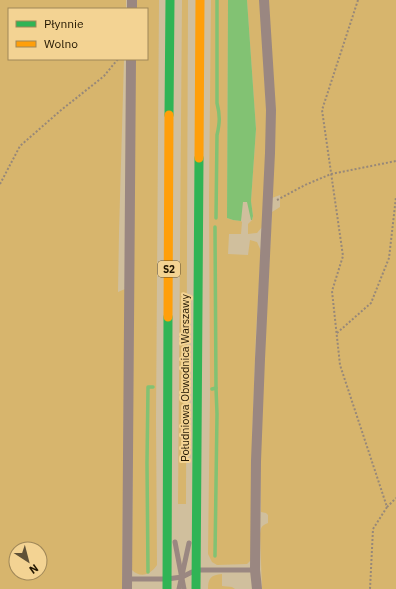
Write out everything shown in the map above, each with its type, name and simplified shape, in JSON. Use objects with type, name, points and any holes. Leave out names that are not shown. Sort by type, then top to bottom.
[{"type":"highway","name":"Południowa Obwodnica Warszawy","points":[[167,589],[170,0]]},
{"type":"highway","name":"Południowa Obwodnica Warszawy","points":[[196,589],[200,0]]},
{"type":"street","points":[[257,589],[255,570],[256,461],[271,110],[264,0]]},
{"type":"street","points":[[127,584],[131,60]]},
{"type":"lane","points":[[191,532],[197,503]]},
{"type":"lane","points":[[168,504],[184,589]]},
{"type":"lane","points":[[179,589],[189,540]]},
{"type":"lane","points":[[127,584],[182,577],[196,570],[255,570]]},
{"type":"path","points":[[358,0],[322,110],[343,256],[332,291],[340,365],[387,507]]},
{"type":"path","points":[[0,184],[20,146],[60,111],[104,76],[117,60]]},
{"type":"path","points":[[267,206],[305,185],[330,174],[396,161]]},
{"type":"path","points":[[336,333],[372,303],[390,258],[396,198]]},
{"type":"path","points":[[370,589],[373,529],[387,507],[396,498]]},
{"type":"shaded area","points":[[0,0],[126,0],[126,8],[8,8],[8,60],[124,60],[118,292],[125,289],[122,589],[0,589]]},
{"type":"shaded area","points":[[136,0],[159,0],[156,419],[157,565],[149,573],[142,575],[135,573],[132,570],[135,60],[148,60],[148,8],[136,8]]},
{"type":"shaded area","points":[[182,0],[188,0],[186,504],[178,504]]},
{"type":"shaded area","points":[[211,0],[228,0],[227,218],[242,222],[241,234],[229,234],[228,254],[248,255],[250,240],[257,242],[261,251],[252,439],[252,559],[247,564],[217,565],[212,562],[208,554]]},
{"type":"shaded area","points":[[228,0],[247,0],[256,129],[251,201],[253,216],[251,220],[247,202],[243,202],[241,221],[227,218]]},
{"type":"shaded area","points":[[247,0],[260,0],[267,125],[262,227],[257,233],[248,234],[248,224],[252,220],[253,216],[251,201],[256,129]]},
{"type":"shaded area","points":[[269,0],[396,0],[396,589],[262,589],[260,534],[262,527],[268,523],[268,515],[261,512],[260,431],[272,212],[280,207],[280,195],[272,198]]},
{"type":"shaded area","points":[[222,574],[222,586],[232,587],[235,589],[208,589],[211,578],[215,575]]},
{"type":"waterway","points":[[216,218],[217,135],[219,126],[219,111],[217,103],[217,0]]},
{"type":"waterway","points":[[212,389],[216,388],[215,227]]},
{"type":"waterway","points":[[148,572],[148,387],[153,387]]},
{"type":"waterway","points":[[215,556],[216,388]]},
{"type":"traffic: fast","points":[[169,115],[170,0]]},
{"type":"traffic: fast","points":[[196,589],[199,158]]},
{"type":"traffic: fast","points":[[167,589],[168,317]]},
{"type":"traffic: slow","points":[[199,158],[200,0]]},
{"type":"traffic: slow","points":[[168,317],[169,115]]}]
